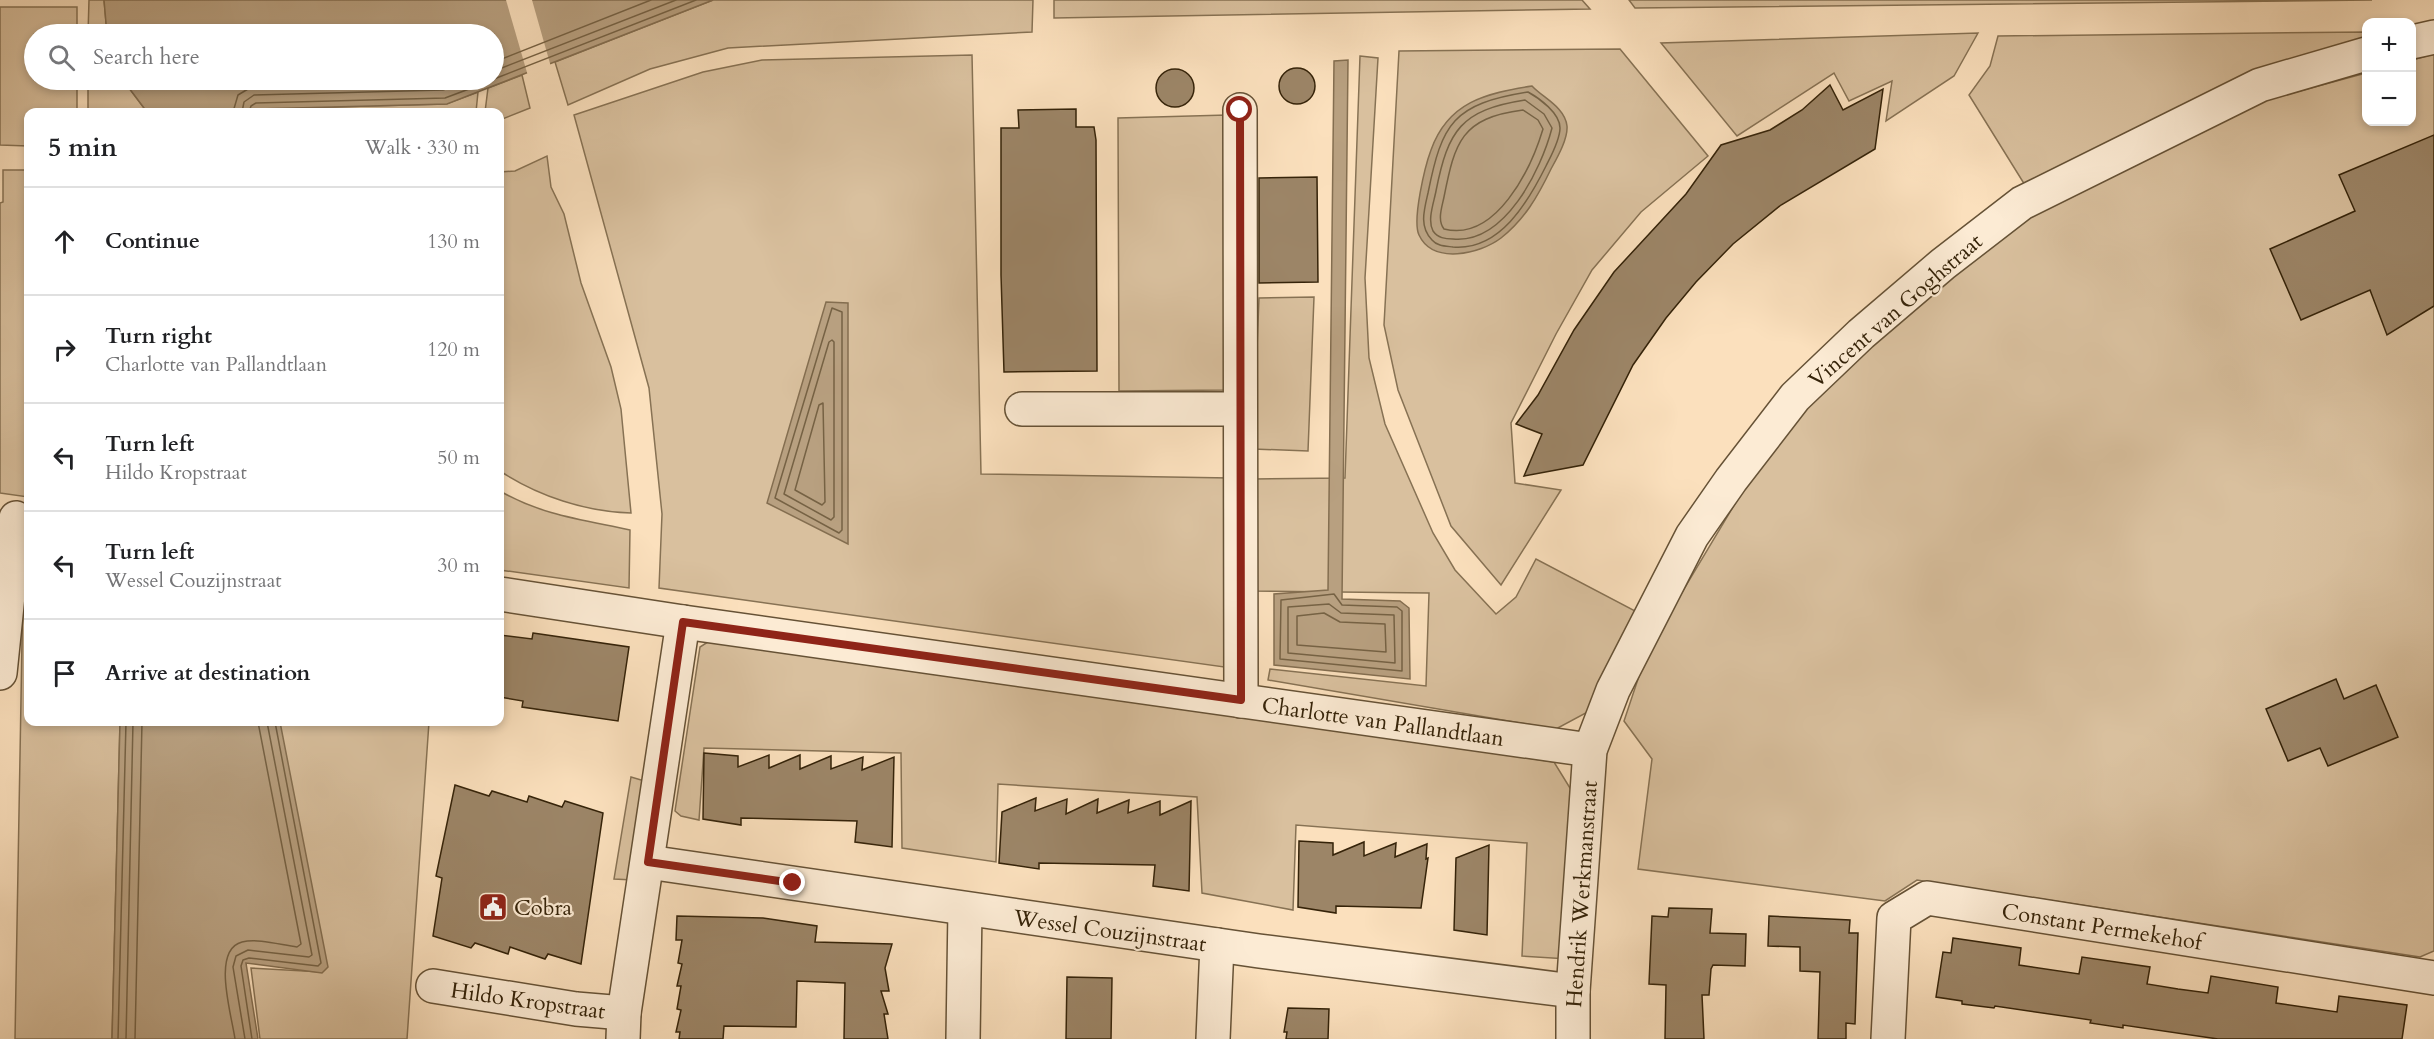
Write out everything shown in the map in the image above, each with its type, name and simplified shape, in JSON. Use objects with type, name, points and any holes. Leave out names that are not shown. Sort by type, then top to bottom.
[{"type":"street","points":[[2416,41],[2434,37]]},
{"type":"street","name":"Vincent van Goghstraat","points":[[1590,750],[1613,690],[1692,536],[1731,480],[1795,397],[1861,334],[1943,264],[2022,203],[2260,85],[2362,55]]},
{"type":"street","points":[[1240,110],[1241,700]]},
{"type":"street","points":[[1022,409],[1240,409]]},
{"type":"street","points":[[0,673],[15,517]]},
{"type":"street","name":"Charlotte van Pallandtlaan","points":[[504,595],[1590,750]]},
{"type":"street","name":"Hildo Kropstraat","points":[[433,986],[585,1011],[624,1026],[683,622]]},
{"type":"street","name":"Hendrik Werkmanstraat","points":[[1573,1039],[1573,991],[1590,750]]},
{"type":"street","name":"Wessel Couzijnstraat","points":[[648,862],[1217,945],[1573,991]]},
{"type":"street","name":"Constant Permekehof","points":[[1888,1039],[1894,918],[1927,898],[2434,978]]},
{"type":"street","points":[[963,1039],[965,909]]},
{"type":"street","points":[[1213,1039],[1217,945]]},
{"type":"shaded area","points":[[89,0],[104,0],[106,24],[88,24]]},
{"type":"shaded area","points":[[713,0],[1033,0],[1032,32],[728,48],[650,69],[568,105],[555,62]]},
{"type":"shaded area","points":[[1054,0],[1582,0],[1590,9],[1054,18]]},
{"type":"shaded area","points":[[1629,0],[2372,0],[1635,8]]},
{"type":"shaded area","points":[[0,7],[77,7],[77,24],[24,24],[24,90],[77,90],[77,108],[24,108],[24,146],[0,145]]},
{"type":"shaded area","points":[[2362,32],[2362,46],[2028,190],[1969,95],[1990,66],[1998,36]]},
{"type":"shaded area","points":[[1978,33],[1954,76],[1886,121],[1892,81],[1849,101],[1834,73],[1737,136],[1661,43]]},
{"type":"shaded area","points":[[1620,49],[1708,156],[1641,212],[1592,270],[1556,334],[1511,423],[1515,483],[1561,490],[1501,585],[1451,526],[1398,390],[1384,325],[1399,51]]},
{"type":"shaded area","points":[[2434,54],[2434,951],[2420,957],[1917,880],[1885,901],[1638,869],[1652,759],[1624,721],[1648,649],[1742,492],[1816,394],[1929,288],[2034,210],[2263,101],[2362,74],[2362,126],[2416,126],[2416,59]]},
{"type":"shaded area","points":[[972,55],[981,474],[1230,478],[1224,667],[659,588],[662,514],[649,388],[574,115],[703,72],[762,60]]},
{"type":"shaded area","points":[[1360,56],[1378,58],[1365,278],[1369,358],[1385,424],[1433,533],[1455,570],[1496,614],[1516,597],[1536,559],[1639,613],[1597,707],[1556,729],[1268,680],[1270,669],[1426,686],[1429,593],[1253,591],[1254,479],[1345,478]]},
{"type":"shaded area","points":[[522,75],[530,108],[504,118],[504,108],[486,108],[488,90],[504,90],[504,82]]},
{"type":"shaded area","points":[[88,90],[130,90],[144,108],[88,108]]},
{"type":"shaded area","points":[[478,92],[476,108],[293,108],[446,104]]},
{"type":"shaded area","points":[[1227,115],[1227,390],[1119,391],[1118,118]]},
{"type":"shaded area","points":[[547,156],[551,187],[564,214],[581,283],[611,367],[621,409],[631,513],[597,510],[563,501],[530,488],[504,473],[504,172],[515,171]]},
{"type":"shaded area","points":[[3,170],[24,170],[24,496],[0,493],[0,203],[3,202]]},
{"type":"shaded area","points":[[1314,297],[1308,451],[1253,449],[1259,298]]},
{"type":"shaded area","points":[[504,493],[547,511],[630,530],[629,588],[504,571]]},
{"type":"shaded area","points":[[23,586],[24,726],[120,726],[112,1039],[15,1039]]},
{"type":"shaded area","points":[[714,638],[1554,762],[1578,801],[1568,959],[1522,956],[1527,843],[1296,825],[1293,910],[1202,893],[1197,797],[998,784],[996,862],[902,848],[901,753],[704,748],[699,820],[681,816],[675,811],[700,647]]},
{"type":"shaded area","points":[[279,726],[429,726],[407,1039],[260,1039],[251,968],[322,972]]},
{"type":"shaded area","points":[[631,777],[648,782],[633,880],[614,879]]},
{"type":"water","points":[[104,0],[713,0],[504,82],[504,24],[106,24]]},
{"type":"water","points":[[1348,60],[1342,599],[1400,601],[1409,608],[1410,679],[1274,665],[1274,594],[1328,590],[1334,61]]},
{"type":"water","points":[[1532,86],[1558,108],[1567,126],[1562,148],[1536,198],[1517,223],[1492,244],[1457,254],[1435,250],[1419,235],[1417,218],[1426,168],[1438,134],[1447,121],[1471,103],[1499,92]]},
{"type":"water","points":[[130,90],[483,90],[447,104],[294,108],[144,108]]},
{"type":"water","points":[[826,302],[848,303],[848,544],[767,503]]},
{"type":"water","points":[[120,726],[281,726],[328,967],[322,973],[246,963],[258,1039],[112,1039]]},
{"type":"pier","points":[[506,0],[532,0],[551,67],[528,76]]},
{"type":"building","points":[[1297,68],[1310,73],[1315,86],[1310,99],[1297,104],[1284,99],[1279,86],[1284,73]]},
{"type":"building","points":[[1175,69],[1188,75],[1194,88],[1188,101],[1175,107],[1162,101],[1156,88],[1162,75]]},
{"type":"building","points":[[1830,85],[1843,110],[1883,89],[1875,149],[1781,205],[1733,244],[1696,282],[1666,318],[1633,365],[1583,465],[1524,476],[1542,434],[1516,424],[1538,395],[1574,330],[1614,272],[1686,194],[1721,145],[1770,130],[1802,110]]},
{"type":"building","points":[[1076,109],[1076,127],[1094,127],[1096,140],[1097,371],[1004,372],[1001,275],[1001,128],[1019,128],[1018,110]]},
{"type":"building","points":[[2434,135],[2434,306],[2387,335],[2370,290],[2301,320],[2270,249],[2355,211],[2339,175]]},
{"type":"building","points":[[1317,177],[1318,282],[1259,283],[1259,178]]},
{"type":"building","points":[[533,633],[629,647],[618,721],[522,707],[523,701],[504,698],[504,636],[532,639]]},
{"type":"building","points":[[2336,679],[2344,699],[2376,685],[2398,737],[2328,766],[2320,748],[2288,761],[2266,709]]},
{"type":"building","points":[[704,753],[738,756],[738,767],[769,755],[769,768],[800,755],[800,769],[831,756],[831,769],[863,757],[862,770],[894,757],[892,847],[855,842],[857,821],[741,818],[741,825],[703,819]]},
{"type":"building","points":[[455,785],[489,796],[492,791],[527,802],[529,796],[562,807],[565,801],[603,813],[581,964],[548,954],[545,959],[510,947],[508,954],[475,943],[471,948],[433,936],[442,878],[436,876]]},
{"type":"building","points":[[1036,798],[1035,811],[1067,799],[1066,814],[1098,799],[1097,813],[1129,800],[1128,813],[1160,801],[1160,815],[1191,801],[1189,891],[1153,886],[1155,865],[1039,863],[1039,869],[999,863],[1002,812]]},
{"type":"building","points":[[1299,841],[1333,843],[1333,855],[1364,842],[1364,856],[1396,843],[1395,857],[1427,844],[1426,859],[1428,858],[1421,908],[1336,906],[1336,913],[1298,907]]},
{"type":"building","points":[[1489,845],[1487,935],[1454,930],[1456,858]]},
{"type":"building","points":[[1669,908],[1712,909],[1710,933],[1746,934],[1745,966],[1713,965],[1711,969],[1709,995],[1702,995],[1704,1039],[1665,1039],[1666,985],[1649,984],[1652,916],[1668,917]]},
{"type":"building","points":[[677,916],[763,918],[817,926],[815,942],[892,944],[885,968],[889,991],[881,991],[888,1014],[884,1014],[888,1039],[844,1039],[845,983],[797,981],[796,1027],[724,1026],[723,1039],[679,1039],[680,1032],[676,1032],[681,1010],[677,1009],[681,986],[677,986],[682,964],[678,963],[682,940],[676,940]]},
{"type":"building","points":[[1769,916],[1850,920],[1849,933],[1858,933],[1855,1024],[1846,1023],[1846,1039],[1818,1039],[1820,972],[1800,971],[1800,947],[1768,946]]},
{"type":"building","points":[[1953,938],[2021,948],[2019,965],[2079,974],[2082,957],[2150,967],[2147,984],[2178,989],[2208,993],[2211,976],[2278,987],[2276,1003],[2337,1012],[2339,996],[2407,1005],[2402,1039],[2218,1039],[2123,1025],[2123,1028],[2090,1023],[2091,1020],[1995,1006],[1994,1008],[1962,1004],[1962,1001],[1936,997],[1943,952],[1951,953]]},
{"type":"building","points":[[1067,977],[1112,978],[1111,1039],[1066,1039]]},
{"type":"building","points":[[1288,1008],[1329,1009],[1328,1039],[1286,1039],[1287,1032],[1284,1032]]},
{"type":"place","name":"Cobra","points":[[493,907]]},
{"type":"route","points":[[793,883],[648,862],[683,622],[1241,700],[1240,110]]}]
